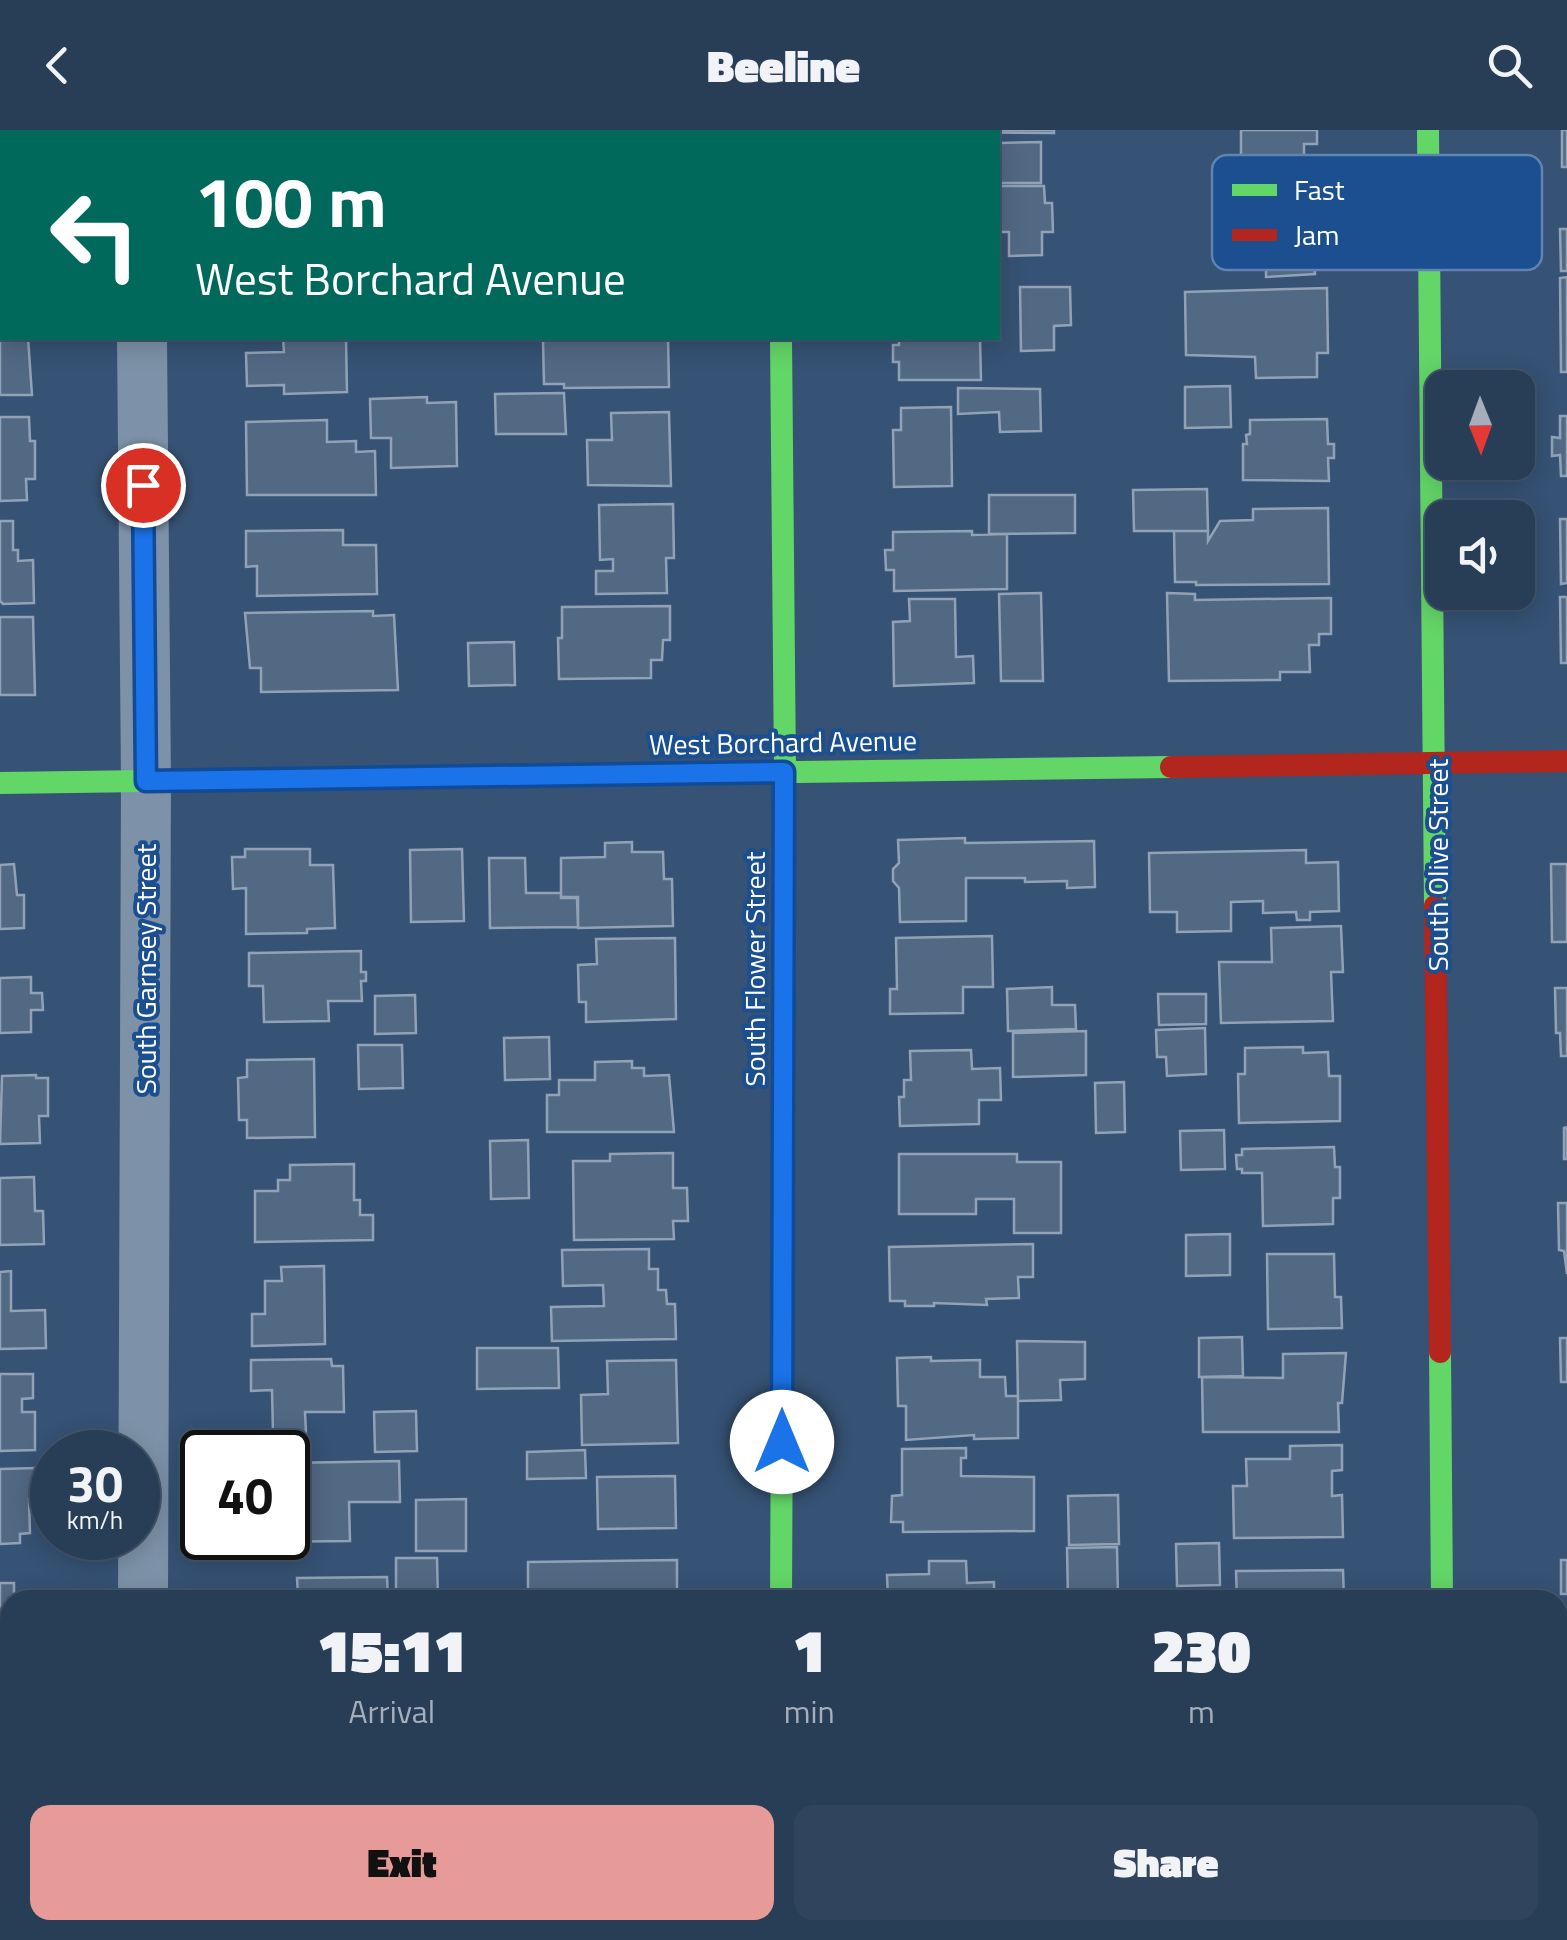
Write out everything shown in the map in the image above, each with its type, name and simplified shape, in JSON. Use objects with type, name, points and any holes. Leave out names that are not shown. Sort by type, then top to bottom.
[{"type":"street","name":"South Olive Street","points":[[1428,130],[1428,155]]},
{"type":"street","name":"South Olive Street","points":[[1430,270],[1442,1590]]},
{"type":"street","name":"South Garnsey Street","points":[[142,340],[146,781],[143,1590]]},
{"type":"street","name":"South Flower Street","points":[[781,340],[781,1590]]},
{"type":"street","name":"West Borchard Avenue","points":[[0,782],[1567,761]]},
{"type":"building","points":[[1000,130],[1054,130],[1000,133]]},
{"type":"building","points":[[1241,130],[1317,130],[1317,144],[1304,144],[1304,155],[1241,155]]},
{"type":"building","points":[[1562,130],[1567,130],[1567,167],[1562,167]]},
{"type":"building","points":[[1041,142],[1041,183],[1000,183],[1000,143]]},
{"type":"building","points":[[1000,186],[1044,186],[1045,203],[1052,203],[1053,232],[1042,232],[1042,255],[1009,256],[1009,232],[1000,232]]},
{"type":"building","points":[[1560,229],[1567,229],[1567,271],[1561,271]]},
{"type":"building","points":[[1266,270],[1315,270],[1315,274],[1266,277]]},
{"type":"building","points":[[1567,277],[1567,372],[1561,372],[1560,278]]},
{"type":"building","points":[[1020,287],[1070,287],[1071,325],[1054,326],[1054,350],[1021,351]]},
{"type":"building","points":[[1327,288],[1328,353],[1317,353],[1317,377],[1256,378],[1255,357],[1186,355],[1185,292]]},
{"type":"building","points":[[0,340],[28,340],[32,395],[0,395]]},
{"type":"building","points":[[283,340],[346,340],[347,392],[284,394],[284,385],[247,386],[246,353],[284,352]]},
{"type":"building","points":[[668,340],[669,387],[564,388],[564,384],[544,384],[543,341]]},
{"type":"building","points":[[899,340],[980,340],[981,380],[899,380],[899,362],[893,362],[893,345],[899,345]]},
{"type":"building","points":[[1230,386],[1231,427],[1185,428],[1185,387]]},
{"type":"building","points":[[958,388],[1040,389],[1041,431],[1000,432],[999,412],[958,414]]},
{"type":"building","points":[[564,393],[566,434],[496,434],[495,394]]},
{"type":"building","points":[[427,397],[427,403],[456,402],[457,466],[391,468],[391,438],[371,438],[370,399]]},
{"type":"building","points":[[951,407],[952,486],[894,487],[893,430],[901,430],[901,408]]},
{"type":"building","points":[[669,412],[671,486],[588,485],[587,440],[612,440],[611,413]]},
{"type":"building","points":[[1560,416],[1567,416],[1567,476],[1561,476],[1560,455],[1552,456],[1552,437],[1560,438]]},
{"type":"building","points":[[0,417],[29,417],[30,441],[35,441],[35,479],[26,479],[27,500],[0,501]]},
{"type":"building","points":[[1327,419],[1328,444],[1334,444],[1334,458],[1328,458],[1329,481],[1243,480],[1243,444],[1247,444],[1246,435],[1250,434],[1250,420]]},
{"type":"building","points":[[327,420],[327,442],[356,441],[356,452],[375,451],[376,495],[247,495],[246,422]]},
{"type":"building","points":[[1207,489],[1208,531],[1134,531],[1133,490]]},
{"type":"building","points":[[989,495],[1075,495],[1075,533],[989,534]]},
{"type":"building","points":[[673,504],[674,558],[666,558],[667,593],[596,594],[596,571],[613,571],[613,559],[600,560],[599,505]]},
{"type":"building","points":[[1328,508],[1329,584],[1175,582],[1174,531],[1208,531],[1208,541],[1220,521],[1253,520],[1253,509]]},
{"type":"building","points":[[1560,519],[1567,519],[1567,583],[1561,584]]},
{"type":"building","points":[[0,521],[13,521],[13,550],[18,550],[18,561],[33,560],[34,603],[0,601]]},
{"type":"building","points":[[343,530],[343,545],[376,545],[377,594],[257,596],[257,566],[246,567],[246,531]]},
{"type":"building","points":[[972,531],[972,535],[1007,534],[1007,589],[894,591],[894,570],[886,570],[885,550],[893,550],[893,532]]},
{"type":"building","points":[[1041,593],[1043,681],[1001,681],[999,594]]},
{"type":"building","points":[[1167,593],[1195,594],[1195,600],[1331,598],[1331,634],[1319,634],[1319,645],[1309,645],[1310,672],[1280,672],[1280,680],[1169,681]]},
{"type":"building","points":[[1560,597],[1567,597],[1567,663],[1561,663]]},
{"type":"building","points":[[909,599],[955,599],[956,657],[973,656],[974,683],[894,686],[893,622],[910,621]]},
{"type":"building","points":[[670,606],[670,640],[663,640],[662,660],[651,660],[651,678],[559,679],[562,607]]},
{"type":"building","points":[[373,611],[373,616],[394,615],[398,690],[261,692],[261,668],[250,668],[245,613]]},
{"type":"building","points":[[0,617],[33,617],[35,695],[0,695]]},
{"type":"building","points":[[514,642],[515,685],[469,686],[468,643]]},
{"type":"building","points":[[965,838],[965,843],[1094,841],[1095,887],[1067,888],[1067,881],[1025,882],[1025,878],[966,878],[966,921],[900,922],[899,888],[893,881],[893,869],[899,863],[898,840]]},
{"type":"building","points":[[632,842],[632,852],[663,852],[664,879],[672,879],[673,926],[578,928],[578,897],[561,897],[561,858],[605,857],[605,843]]},
{"type":"building","points":[[245,849],[310,849],[310,865],[333,865],[335,928],[307,929],[307,933],[246,934],[246,888],[233,889],[232,857],[245,857]]},
{"type":"building","points":[[462,849],[464,921],[411,922],[410,850]]},
{"type":"building","points":[[1306,850],[1306,863],[1338,862],[1339,911],[1310,912],[1310,920],[1297,920],[1296,912],[1263,913],[1263,901],[1231,902],[1231,931],[1177,932],[1177,912],[1150,912],[1149,853]]},
{"type":"building","points":[[489,858],[525,858],[526,893],[561,893],[561,898],[577,898],[578,927],[490,928]]},
{"type":"building","points":[[14,864],[17,895],[24,895],[24,928],[0,929],[0,865]]},
{"type":"building","points":[[1551,864],[1567,864],[1567,942],[1552,942]]},
{"type":"building","points":[[1341,926],[1343,972],[1331,972],[1333,1021],[1221,1023],[1219,962],[1272,962],[1271,928]]},
{"type":"building","points":[[992,936],[993,987],[963,987],[963,1013],[890,1014],[890,989],[897,989],[896,938]]},
{"type":"building","points":[[675,938],[676,1019],[586,1022],[586,1002],[579,1002],[578,965],[597,964],[596,939]]},
{"type":"building","points":[[361,951],[361,972],[366,972],[366,981],[361,981],[362,1001],[328,1001],[329,1021],[264,1022],[263,986],[249,986],[249,953]]},
{"type":"building","points":[[31,977],[31,993],[42,993],[43,1010],[31,1010],[31,1032],[0,1033],[0,978]]},
{"type":"building","points":[[1052,987],[1052,1005],[1075,1005],[1076,1029],[1008,1031],[1007,989]]},
{"type":"building","points":[[1555,988],[1567,988],[1567,1056],[1561,1056],[1560,1033],[1556,1033]]},
{"type":"building","points":[[1158,994],[1206,994],[1206,1024],[1159,1025]]},
{"type":"building","points":[[415,995],[416,1033],[375,1034],[375,996]]},
{"type":"building","points":[[1205,1028],[1206,1074],[1167,1076],[1166,1057],[1157,1057],[1156,1030]]},
{"type":"building","points":[[1086,1031],[1086,1075],[1013,1077],[1013,1033]]},
{"type":"building","points":[[549,1037],[550,1079],[505,1080],[504,1038]]},
{"type":"building","points":[[358,1045],[402,1045],[403,1088],[359,1089]]},
{"type":"building","points":[[1303,1047],[1303,1053],[1328,1052],[1329,1076],[1340,1076],[1340,1121],[1239,1123],[1238,1074],[1245,1074],[1245,1048]]},
{"type":"building","points":[[971,1050],[972,1069],[1000,1068],[1001,1100],[979,1100],[979,1124],[900,1126],[899,1097],[904,1097],[904,1080],[911,1080],[910,1051]]},
{"type":"building","points":[[314,1059],[315,1137],[247,1138],[247,1120],[239,1120],[238,1078],[247,1077],[247,1060]]},
{"type":"building","points":[[632,1061],[632,1068],[644,1068],[644,1076],[669,1075],[674,1132],[547,1132],[547,1095],[559,1095],[559,1080],[595,1080],[595,1062]]},
{"type":"building","points":[[2,1076],[48,1078],[48,1116],[39,1116],[40,1143],[0,1144]]},
{"type":"building","points":[[1124,1082],[1125,1132],[1096,1133],[1095,1083]]},
{"type":"building","points":[[1567,1127],[1567,1159],[1564,1159],[1564,1128]]},
{"type":"building","points":[[1224,1130],[1225,1169],[1181,1170],[1180,1131]]},
{"type":"building","points":[[528,1140],[529,1198],[491,1199],[490,1141]]},
{"type":"building","points":[[1334,1147],[1335,1167],[1340,1167],[1340,1198],[1333,1198],[1333,1224],[1263,1226],[1262,1173],[1242,1173],[1242,1169],[1237,1169],[1236,1155],[1242,1155],[1242,1149]]},
{"type":"building","points":[[673,1153],[673,1188],[687,1188],[688,1221],[673,1221],[674,1239],[574,1240],[573,1161],[610,1161],[610,1154]]},
{"type":"building","points":[[899,1154],[1017,1154],[1017,1162],[1061,1162],[1061,1233],[1014,1233],[1014,1199],[976,1199],[976,1214],[899,1214]]},
{"type":"building","points":[[354,1164],[354,1200],[360,1200],[360,1215],[373,1215],[373,1240],[255,1242],[255,1191],[278,1191],[278,1180],[290,1180],[290,1165]]},
{"type":"building","points":[[34,1177],[35,1211],[43,1211],[44,1244],[0,1245],[0,1178]]},
{"type":"building","points":[[1558,1203],[1567,1203],[1567,1274],[1564,1251],[1559,1250]]},
{"type":"building","points":[[1230,1234],[1230,1275],[1186,1276],[1186,1235]]},
{"type":"building","points":[[1033,1244],[1033,1277],[1018,1277],[1019,1298],[986,1299],[987,1305],[905,1306],[905,1301],[890,1301],[889,1247]]},
{"type":"building","points":[[649,1249],[649,1269],[658,1269],[658,1290],[666,1290],[667,1304],[675,1304],[676,1339],[552,1341],[551,1307],[604,1306],[603,1285],[563,1286],[562,1250]]},
{"type":"building","points":[[1267,1254],[1334,1254],[1335,1297],[1341,1297],[1342,1328],[1268,1329]]},
{"type":"building","points":[[324,1266],[325,1344],[252,1346],[252,1314],[265,1314],[265,1281],[282,1281],[281,1267]]},
{"type":"building","points":[[11,1271],[11,1311],[45,1310],[46,1348],[0,1349],[0,1272]]},
{"type":"building","points":[[1242,1337],[1243,1376],[1199,1377],[1199,1338]]},
{"type":"building","points":[[1560,1338],[1567,1338],[1567,1382],[1561,1382]]},
{"type":"building","points":[[1017,1341],[1085,1342],[1085,1379],[1060,1380],[1061,1400],[1018,1401]]},
{"type":"building","points":[[477,1348],[558,1348],[559,1388],[477,1389]]},
{"type":"building","points":[[1346,1353],[1342,1403],[1338,1403],[1339,1432],[1203,1432],[1202,1377],[1283,1378],[1283,1354]]},
{"type":"building","points":[[931,1357],[931,1361],[980,1360],[980,1377],[1005,1377],[1006,1396],[1018,1396],[1018,1438],[974,1439],[974,1435],[906,1440],[906,1406],[898,1406],[897,1358]]},
{"type":"building","points":[[331,1359],[332,1366],[343,1366],[344,1412],[305,1412],[306,1430],[273,1430],[272,1390],[251,1391],[251,1360]]},
{"type":"building","points":[[676,1360],[678,1443],[582,1445],[581,1395],[608,1394],[607,1361]]},
{"type":"building","points":[[0,1374],[33,1374],[33,1398],[22,1399],[22,1412],[35,1412],[30,1450],[0,1451]]},
{"type":"building","points":[[416,1411],[417,1451],[375,1452],[374,1412]]},
{"type":"building","points":[[1342,1445],[1342,1470],[1332,1471],[1332,1496],[1342,1495],[1343,1537],[1234,1538],[1233,1486],[1247,1486],[1246,1459],[1290,1459],[1290,1446]]},
{"type":"building","points":[[966,1448],[966,1458],[961,1458],[961,1476],[1034,1477],[1034,1531],[903,1532],[903,1522],[891,1522],[892,1496],[902,1495],[902,1449]]},
{"type":"building","points":[[585,1450],[586,1478],[527,1479],[527,1452]]},
{"type":"building","points":[[399,1461],[400,1502],[349,1502],[350,1541],[310,1541],[310,1463]]},
{"type":"building","points":[[30,1468],[30,1533],[20,1534],[20,1543],[0,1544],[0,1469]]},
{"type":"building","points":[[675,1476],[676,1528],[598,1529],[597,1477]]},
{"type":"building","points":[[1118,1495],[1119,1544],[1069,1545],[1068,1496]]},
{"type":"building","points":[[466,1499],[466,1551],[416,1551],[416,1500]]},
{"type":"building","points":[[1219,1543],[1220,1585],[1177,1586],[1176,1544]]},
{"type":"building","points":[[1117,1547],[1118,1590],[1068,1590],[1067,1548]]},
{"type":"building","points":[[396,1558],[437,1558],[438,1590],[396,1590]]},
{"type":"building","points":[[677,1560],[677,1590],[528,1590],[528,1562]]},
{"type":"building","points":[[1561,1560],[1567,1560],[1567,1590],[1561,1590]]},
{"type":"building","points":[[929,1561],[966,1561],[967,1583],[994,1582],[994,1590],[888,1590],[887,1575],[929,1574]]},
{"type":"building","points":[[1343,1570],[1344,1590],[1237,1590],[1236,1571]]},
{"type":"building","points":[[387,1577],[388,1590],[298,1590],[297,1578]]},
{"type":"building","points":[[0,1583],[14,1583],[14,1590],[0,1590]]},
{"type":"traffic: fast","points":[[1428,130],[1428,155]]},
{"type":"traffic: fast","points":[[1429,270],[1435,906]]},
{"type":"traffic: fast","points":[[781,340],[785,772],[781,1590]]},
{"type":"traffic: fast","points":[[0,783],[1171,767]]},
{"type":"traffic: fast","points":[[1440,1352],[1442,1590]]},
{"type":"traffic: jam","points":[[1171,767],[1567,761]]},
{"type":"traffic: jam","points":[[1435,906],[1440,1352]]},
{"type":"route","points":[[143,485],[146,781],[784,772],[782,1442]]}]
